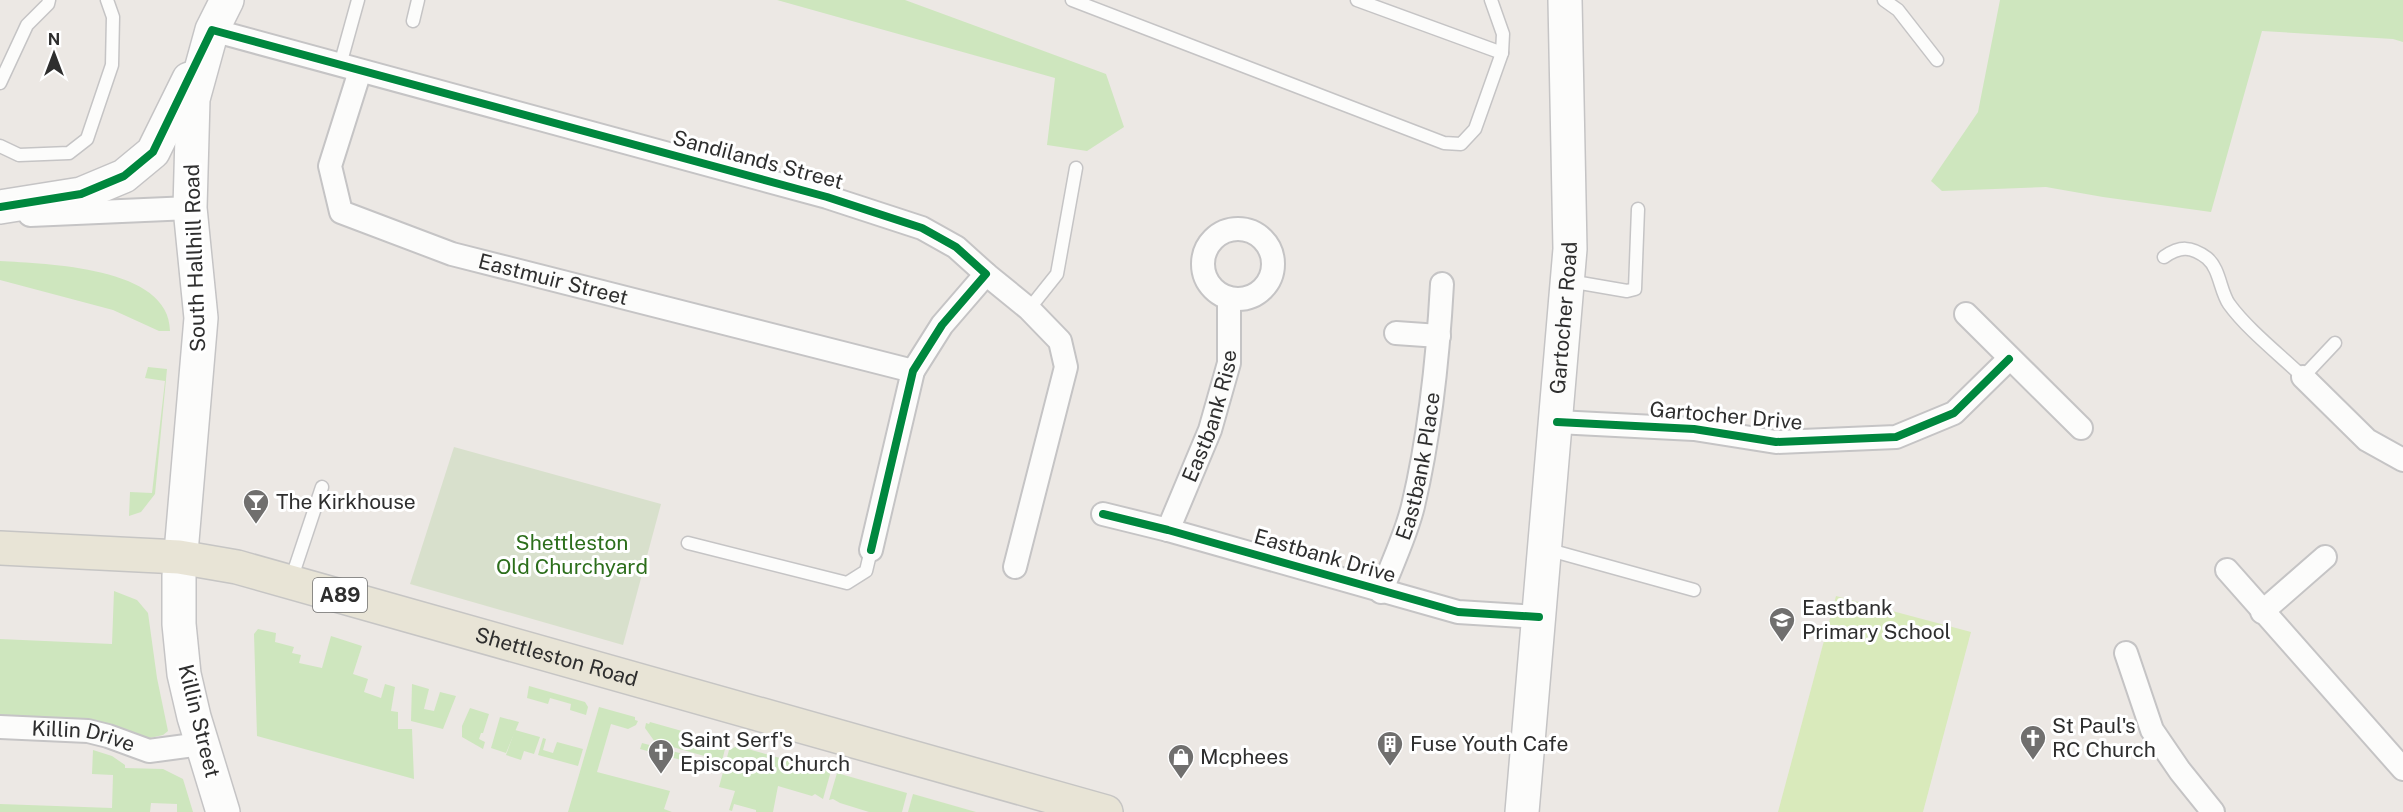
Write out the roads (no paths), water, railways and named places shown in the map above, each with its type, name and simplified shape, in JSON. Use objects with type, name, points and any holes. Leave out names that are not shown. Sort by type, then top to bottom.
[{"type":"main road","name":"South Hallhill Road","points":[[179,557],[199,360],[201,318],[190,208],[193,99],[212,30],[227,0]]},
{"type":"main road","name":"Gartocher Road","points":[[1522,812],[1570,249],[1565,0]]},
{"type":"main road","points":[[0,207],[81,194],[123,176],[153,152],[212,30]]},
{"type":"main road","name":"Shettleston Road","points":[[0,548],[179,557],[216,562],[1106,812]]},
{"type":"main road","name":"Killin Street","points":[[179,557],[181,650],[189,697],[201,744],[223,812]]},
{"type":"street","name":"Sandilands Street","points":[[212,30],[826,197],[922,228],[956,247],[1029,309],[1060,341],[1066,367],[1015,567]]},
{"type":"street","name":"Eastmuir Street","points":[[350,68],[330,166],[341,212],[452,254],[913,371]]},
{"type":"street","points":[[0,216],[190,208]]},
{"type":"street","points":[[871,550],[913,371],[942,325],[986,274]]},
{"type":"street","name":"Eastbank Place","points":[[1381,592],[1413,508],[1439,336],[1442,284]]},
{"type":"street","name":"Eastbank Rise","points":[[1168,530],[1210,430],[1229,363],[1229,299]]},
{"type":"street","points":[[1966,314],[2081,428]]},
{"type":"street","points":[[1396,333],[1439,336]]},
{"type":"street","name":"Gartocher Drive","points":[[1557,422],[1694,429],[1776,442],[1896,437],[1954,413],[2009,359]]},
{"type":"street","points":[[2303,377],[2367,440],[2403,460]]},
{"type":"street","name":"Eastbank Drive","points":[[1103,514],[1168,530],[1458,612],[1539,617]]},
{"type":"street","points":[[2262,612],[2325,557]]},
{"type":"street","points":[[2227,570],[2403,769]]},
{"type":"street","points":[[2126,653],[2152,730],[2180,771],[2213,812]]},
{"type":"street","name":"Killin Drive","points":[[0,728],[88,731],[149,751],[201,744]]},
{"type":"lane","points":[[0,83],[27,25],[48,4],[49,0]]},
{"type":"lane","points":[[0,146],[19,155],[69,153],[87,139],[112,65],[113,17],[106,0]]},
{"type":"lane","points":[[350,68],[358,0]]},
{"type":"lane","points":[[413,21],[418,0]]},
{"type":"lane","points":[[1071,0],[1444,142],[1461,144],[1475,129],[1502,53],[1503,34],[1491,0]]},
{"type":"lane","points":[[1357,0],[1502,53]]},
{"type":"lane","points":[[1884,0],[1898,10],[1938,60]]},
{"type":"lane","points":[[1029,309],[1058,274],[1076,168]]},
{"type":"lane","points":[[1568,281],[1627,291],[1635,289],[1638,209]]},
{"type":"lane","points":[[2164,257],[2176,249],[2192,250],[2208,260],[2219,278],[2228,303],[2303,377],[2335,343]]},
{"type":"lane","points":[[290,581],[322,487]]},
{"type":"lane","points":[[688,543],[847,583],[866,571],[871,550]]},
{"type":"lane","points":[[1544,549],[1694,590]]},
{"type":"place","name":"The Kirkhouse","points":[[256,525]]},
{"type":"place","name":"Eastbank Primary School","points":[[1782,643]]},
{"type":"place","name":"St Paul's RC Church","points":[[2033,761]]},
{"type":"place","name":"Fuse Youth Cafe","points":[[1390,767]]},
{"type":"place","name":"Saint Serf's Episcopal Church","points":[[661,775]]},
{"type":"place","name":"Mcphees","points":[[1181,780]]},
{"type":"park label","name":"Shettleston Old Churchyard","points":[[572,555]]}]
